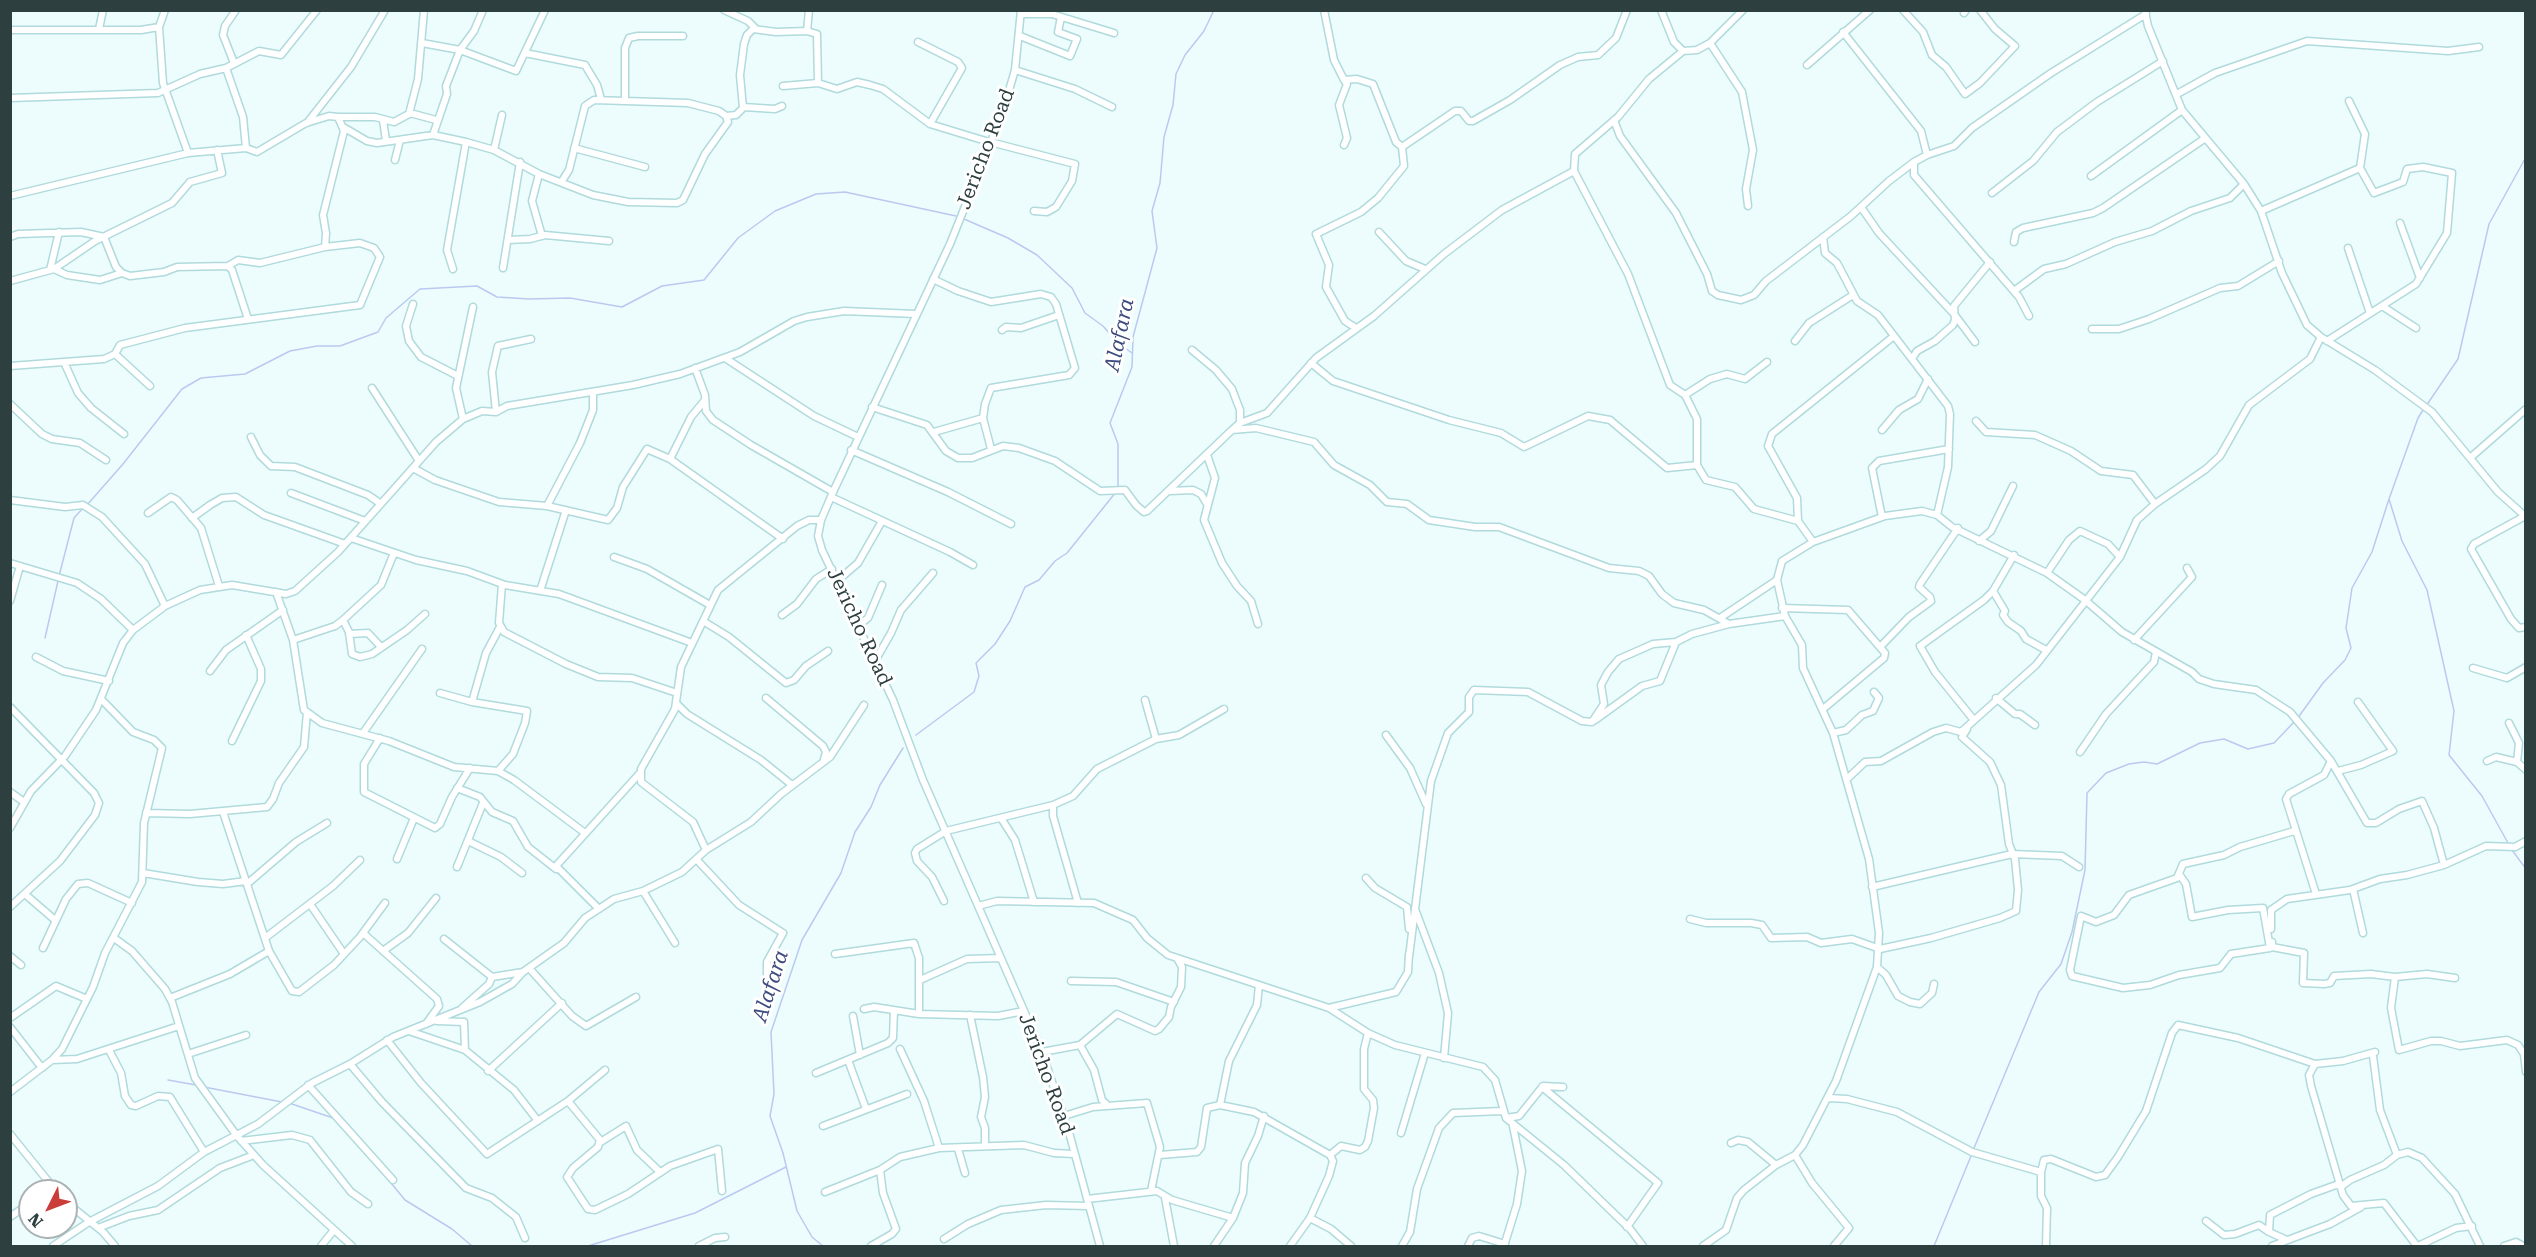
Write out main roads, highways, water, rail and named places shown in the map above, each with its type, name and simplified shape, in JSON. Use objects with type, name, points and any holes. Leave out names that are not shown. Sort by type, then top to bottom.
[{"type":"waterway","name":"Alafara","points":[[1118,488],[1118,444],[1110,423],[1132,367],[1133,337],[1157,248],[1152,211],[1160,183],[1164,137],[1173,105],[1176,74],[1185,55],[1204,31],[1214,10]]},
{"type":"waterway","points":[[2426,406],[2458,359],[2489,224],[2526,157]]},
{"type":"waterway","points":[[87,505],[123,464],[182,389],[201,378],[245,374],[290,351],[317,346],[340,346],[378,332],[386,318],[420,289],[477,286],[497,297],[570,298],[622,307],[662,286],[704,280],[738,238],[775,211],[816,194],[845,192],[956,216]]},
{"type":"waterway","points":[[964,219],[1008,238],[1037,255],[1072,288],[1085,313],[1132,353]]},
{"type":"waterway","points":[[2423,410],[2418,418],[2389,499],[2402,541],[2427,590],[2454,711],[2449,755],[2482,796],[2508,843]]},
{"type":"waterway","name":"Alafara","points":[[916,735],[974,692],[979,676],[976,663],[995,644],[1010,621],[1025,587],[1039,580],[1055,561],[1067,553],[1116,492]]},
{"type":"waterway","points":[[2297,719],[2323,683],[2345,660],[2351,648],[2346,628],[2352,588],[2372,552],[2389,499]]},
{"type":"waterway","points":[[59,576],[74,518],[83,508]]},
{"type":"waterway","points":[[45,638],[58,581]]},
{"type":"waterway","points":[[1974,1148],[2039,992],[2061,964],[2072,932],[2085,870],[2087,793],[2106,773],[2129,764],[2144,762],[2157,764],[2200,743],[2224,739],[2248,749],[2274,743],[2294,722]]},
{"type":"waterway","name":"Alafara","points":[[823,1246],[812,1237],[797,1211],[783,1153],[770,1116],[774,1094],[771,1032],[802,940],[841,873],[855,832],[903,748]]},
{"type":"waterway","points":[[2512,850],[2526,869]]},
{"type":"waterway","points":[[168,1080],[196,1085]]},
{"type":"waterway","points":[[204,1087],[282,1102]]},
{"type":"waterway","points":[[289,1103],[336,1119]]},
{"type":"waterway","points":[[1934,1246],[1971,1156]]},
{"type":"waterway","points":[[588,1246],[695,1213],[786,1167]]},
{"type":"waterway","points":[[382,1172],[405,1200],[452,1229],[472,1246]]}]
